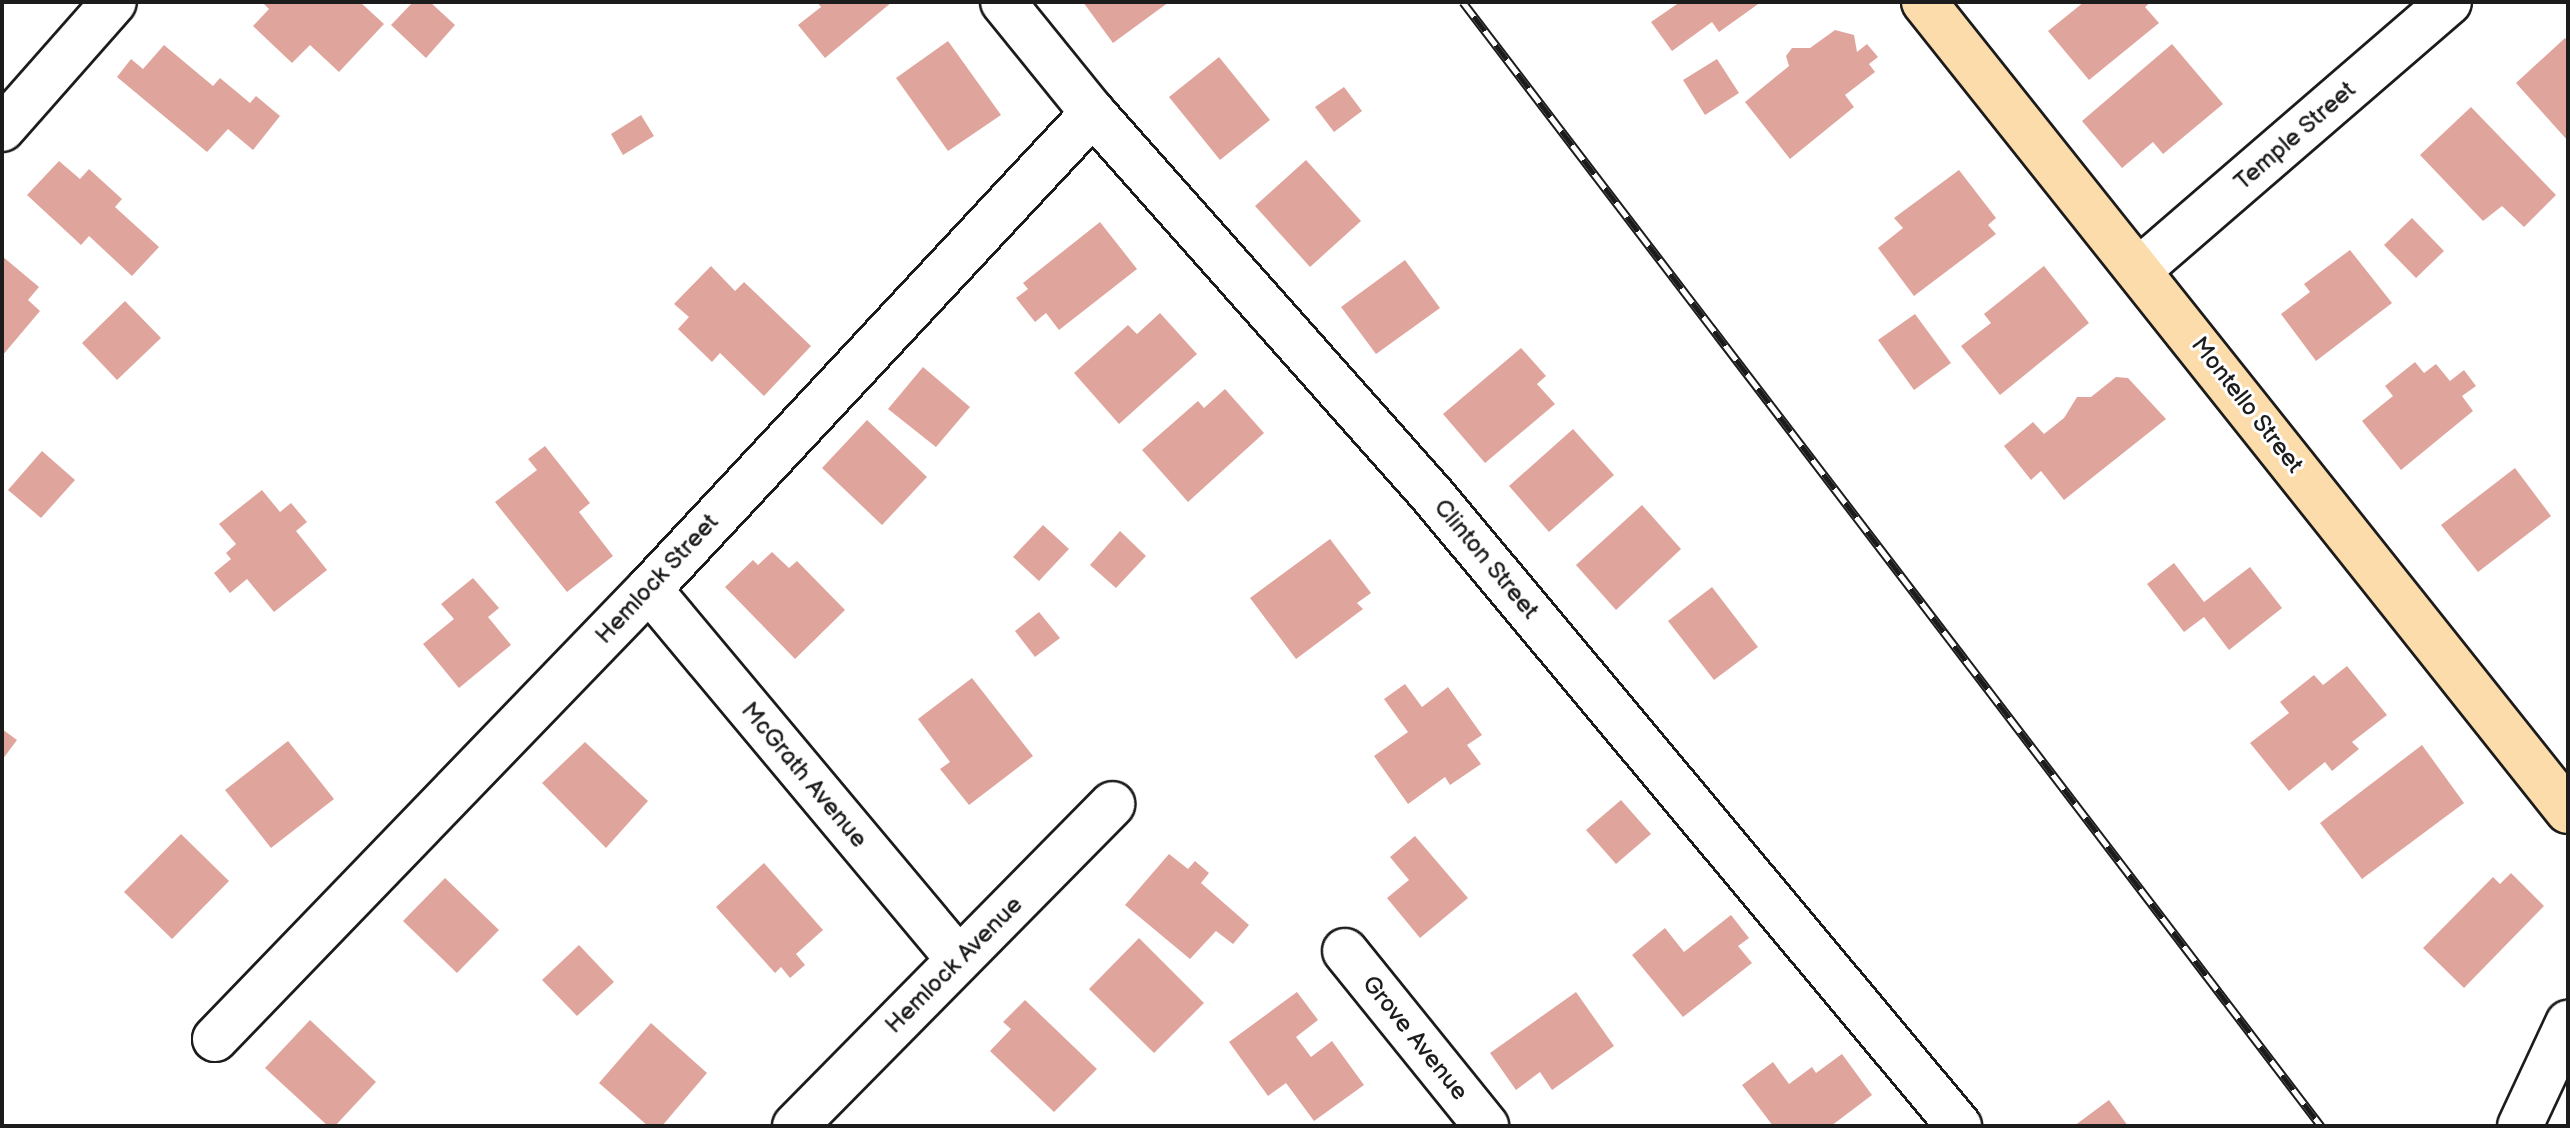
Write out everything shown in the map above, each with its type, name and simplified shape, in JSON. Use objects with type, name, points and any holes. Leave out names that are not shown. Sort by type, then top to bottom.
[{"type":"main road","name":"Montello Street","points":[[1924,2],[2140,269],[2568,811]]},
{"type":"street","points":[[2,129],[114,2]]},
{"type":"street","name":"Clinton Street","points":[[1003,2],[1093,113],[1433,496],[1959,1126]]},
{"type":"street","name":"Temple Street","points":[[2140,269],[2449,2]]},
{"type":"street","name":"Hemlock Street","points":[[215,1039],[649,589],[1093,113]]},
{"type":"street","name":"McGrath Avenue","points":[[649,589],[959,960]]},
{"type":"street","name":"Hemlock Avenue","points":[[795,1126],[1112,804]]},
{"type":"street","name":"Grove Avenue","points":[[1345,951],[1486,1126]]},
{"type":"street","points":[[2520,1126],[2568,1023]]},
{"type":"building","points":[[262,2],[360,2],[384,24],[339,72],[310,45],[292,63],[253,26],[269,9]]},
{"type":"building","points":[[413,2],[430,2],[455,25],[426,58],[391,25]]},
{"type":"building","points":[[817,2],[892,2],[825,58],[798,25],[821,7]]},
{"type":"building","points":[[1083,2],[1169,2],[1113,43]]},
{"type":"building","points":[[1680,2],[1761,2],[1719,32],[1712,22],[1672,51],[1651,22]]},
{"type":"building","points":[[2084,2],[2151,2],[2145,7],[2159,23],[2089,80],[2048,31]]},
{"type":"building","points":[[1835,30],[1854,35],[1857,52],[1867,44],[1878,57],[1869,64],[1875,72],[1845,95],[1854,107],[1790,159],[1745,102],[1789,66],[1786,56],[1792,48],[1810,48]]},
{"type":"building","points":[[2565,38],[2568,41],[2568,141],[2516,83]]},
{"type":"building","points":[[948,41],[1001,115],[948,151],[896,78]]},
{"type":"building","points":[[2172,44],[2223,104],[2163,154],[2153,142],[2122,168],[2082,121]]},
{"type":"building","points":[[164,45],[213,86],[220,78],[250,103],[256,96],[280,116],[253,150],[228,129],[207,152],[117,77],[131,59],[143,69]]},
{"type":"building","points":[[1219,57],[1270,120],[1220,160],[1169,97]]},
{"type":"building","points":[[1717,59],[1739,93],[1705,115],[1683,80]]},
{"type":"building","points":[[1344,87],[1362,111],[1334,132],[1315,107]]},
{"type":"building","points":[[2471,107],[2556,195],[2524,227],[2502,206],[2483,221],[2420,155]]},
{"type":"building","points":[[641,115],[654,136],[623,155],[611,134]]},
{"type":"building","points":[[1306,160],[1361,221],[1310,267],[1255,206]]},
{"type":"building","points":[[59,161],[80,179],[89,169],[122,199],[115,207],[159,247],[132,276],[89,236],[81,245],[27,195]]},
{"type":"building","points":[[1959,170],[1996,218],[1988,225],[1996,234],[1914,296],[1878,248],[1903,228],[1894,218]]},
{"type":"building","points":[[2412,218],[2444,251],[2416,278],[2384,245]]},
{"type":"building","points":[[1100,222],[1137,269],[1059,330],[1046,313],[1035,322],[1016,298],[1028,289],[1023,283]]},
{"type":"building","points":[[2350,250],[2392,303],[2316,361],[2281,314],[2310,292],[2304,284]]},
{"type":"building","points":[[2,256],[39,287],[28,300],[40,311],[2,356]]},
{"type":"building","points":[[1405,260],[1440,308],[1376,354],[1341,307]]},
{"type":"building","points":[[711,266],[735,291],[744,282],[811,346],[764,396],[720,353],[712,362],[678,329],[689,317],[674,304]]},
{"type":"building","points":[[2044,266],[2089,323],[2000,395],[1961,346],[1991,323],[1984,314]]},
{"type":"building","points":[[125,301],[161,338],[117,380],[82,343]]},
{"type":"building","points":[[1160,313],[1197,354],[1119,424],[1074,373],[1128,325],[1137,334]]},
{"type":"building","points":[[1915,314],[1951,363],[1914,390],[1878,340]]},
{"type":"building","points":[[1521,348],[1546,376],[1537,384],[1555,404],[1485,463],[1443,414]]},
{"type":"building","points":[[2415,362],[2424,373],[2436,364],[2450,381],[2464,370],[2476,386],[2462,396],[2473,411],[2401,470],[2362,421],[2393,396],[2385,386]]},
{"type":"building","points":[[923,367],[970,407],[936,447],[888,409]]},
{"type":"building","points":[[2116,377],[2128,378],[2166,419],[2064,500],[2041,471],[2031,480],[2004,446],[2033,422],[2044,434],[2064,418],[2077,397],[2091,397]]},
{"type":"building","points":[[1225,389],[1264,433],[1188,502],[1142,450],[1198,401],[1204,408]]},
{"type":"building","points":[[867,420],[927,477],[882,525],[822,468]]},
{"type":"building","points":[[1573,429],[1614,475],[1549,532],[1509,486]]},
{"type":"building","points":[[545,446],[590,503],[579,512],[613,556],[567,592],[495,502],[537,470],[528,459]]},
{"type":"building","points":[[42,451],[75,480],[41,518],[8,490]]},
{"type":"building","points":[[2515,468],[2551,516],[2478,572],[2441,525]]},
{"type":"building","points":[[262,490],[280,512],[291,503],[307,522],[296,531],[327,570],[274,612],[247,579],[230,593],[214,573],[231,559],[226,553],[236,544],[219,524]]},
{"type":"building","points":[[1642,505],[1681,549],[1616,610],[1576,565]]},
{"type":"building","points":[[1043,525],[1069,549],[1039,581],[1013,557]]},
{"type":"building","points":[[1120,531],[1146,556],[1116,588],[1090,565]]},
{"type":"building","points":[[1330,539],[1371,593],[1357,603],[1363,609],[1296,659],[1250,598]]},
{"type":"building","points":[[772,552],[789,568],[797,561],[845,610],[795,659],[725,587],[753,560],[758,565]]},
{"type":"building","points":[[2174,563],[2204,602],[2250,567],[2282,608],[2229,650],[2204,617],[2184,632],[2147,584]]},
{"type":"building","points":[[473,578],[499,608],[488,617],[511,645],[459,688],[423,644],[454,619],[441,604]]},
{"type":"building","points":[[1712,587],[1758,647],[1714,680],[1668,621]]},
{"type":"building","points":[[1039,612],[1060,638],[1035,657],[1015,631]]},
{"type":"building","points":[[2347,666],[2387,715],[2352,742],[2359,749],[2332,771],[2325,762],[2289,791],[2250,743],[2289,713],[2280,702],[2314,675],[2323,685]]},
{"type":"building","points":[[972,678],[1033,756],[969,805],[940,769],[950,762],[918,719]]},
{"type":"building","points":[[1405,684],[1422,707],[1448,687],[1482,735],[1467,745],[1481,764],[1450,785],[1445,777],[1408,804],[1374,756],[1408,732],[1384,699]]},
{"type":"building","points":[[2,729],[17,740],[2,760]]},
{"type":"building","points":[[288,741],[334,799],[271,848],[225,790]]},
{"type":"building","points":[[585,742],[648,801],[606,848],[542,783]]},
{"type":"building","points":[[2422,745],[2464,803],[2362,879],[2320,823]]},
{"type":"building","points":[[1621,800],[1651,834],[1616,864],[1586,830]]},
{"type":"building","points":[[181,834],[229,881],[172,939],[124,892]]},
{"type":"building","points":[[1415,836],[1468,898],[1420,938],[1387,898],[1409,880],[1390,857]]},
{"type":"building","points":[[1169,854],[1188,869],[1195,861],[1209,873],[1201,883],[1249,925],[1233,944],[1216,931],[1190,959],[1125,905]]},
{"type":"building","points":[[764,863],[823,930],[796,954],[805,965],[790,978],[781,967],[775,973],[716,907]]},
{"type":"building","points":[[2511,873],[2544,906],[2464,988],[2423,948],[2493,877],[2500,884]]},
{"type":"building","points":[[445,878],[499,930],[457,973],[403,921]]},
{"type":"building","points":[[1731,915],[1749,938],[1738,946],[1752,963],[1683,1017],[1632,955],[1665,928],[1684,952]]},
{"type":"building","points":[[1139,938],[1204,1003],[1154,1053],[1089,989]]},
{"type":"building","points":[[579,945],[614,982],[577,1016],[542,980]]},
{"type":"building","points":[[1297,992],[1318,1020],[1296,1037],[1311,1057],[1332,1041],[1364,1085],[1314,1121],[1286,1083],[1268,1096],[1229,1042]]},
{"type":"building","points":[[1576,992],[1614,1046],[1552,1090],[1540,1072],[1516,1090],[1490,1053]]},
{"type":"building","points":[[1025,1000],[1097,1069],[1054,1112],[990,1051],[1011,1029],[1003,1022]]},
{"type":"building","points":[[310,1020],[376,1082],[335,1126],[328,1126],[265,1068]]},
{"type":"building","points":[[651,1023],[707,1073],[662,1126],[648,1126],[599,1083]]},
{"type":"building","points":[[1842,1054],[1872,1095],[1831,1126],[1773,1126],[1742,1085],[1773,1062],[1789,1084],[1812,1067],[1816,1073]]},
{"type":"building","points":[[2109,1100],[2128,1126],[2074,1126]]},
{"type":"railway","points":[[1463,2],[2321,1126]]}]
